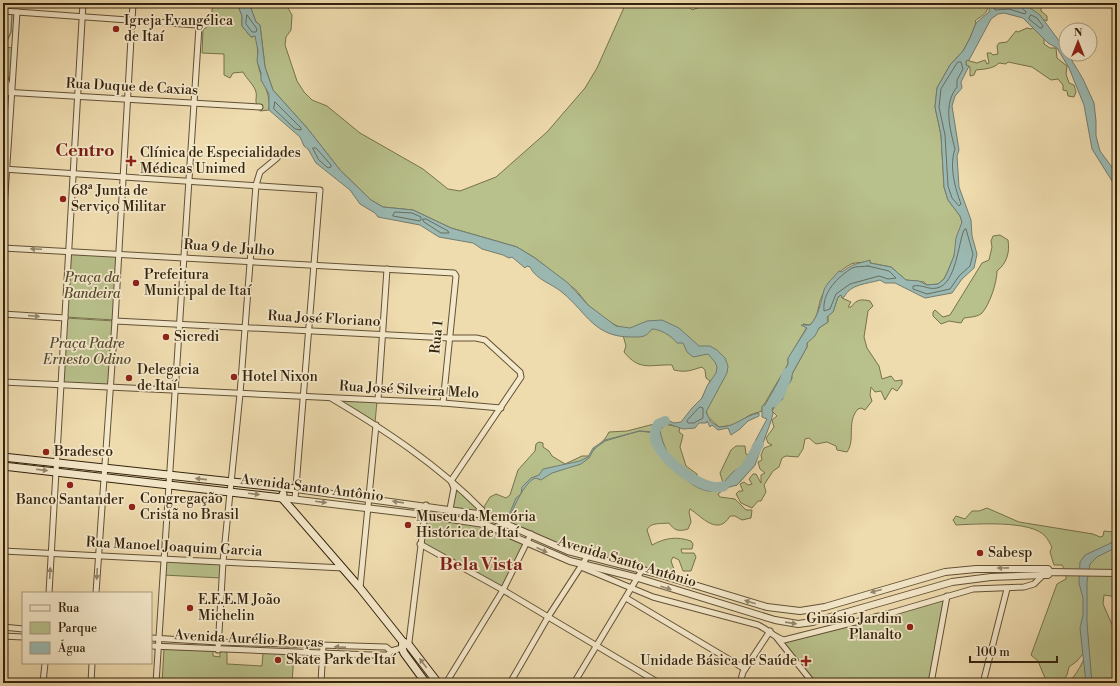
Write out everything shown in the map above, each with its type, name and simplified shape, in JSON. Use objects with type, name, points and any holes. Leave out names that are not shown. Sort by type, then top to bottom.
[{"type":"main road","name":"Avenida Santo Antônio","points":[[3,457],[296,489]]},
{"type":"main road","name":"Avenida Santo Antônio","points":[[3,466],[282,498]]},
{"type":"main road","points":[[283,488],[282,498],[360,588],[405,645],[438,683]]},
{"type":"main road","points":[[405,645],[408,660],[426,683]]},
{"type":"street","points":[[49,592],[83,3]]},
{"type":"street","points":[[96,592],[115,321],[122,176],[133,3]]},
{"type":"street","points":[[3,11],[197,25],[200,30],[163,559],[156,683]]},
{"type":"street","points":[[3,224],[5,169],[17,12]]},
{"type":"street","points":[[3,74],[11,92]]},
{"type":"street","name":"Rua Duque de Caxias","points":[[3,92],[260,106]]},
{"type":"street","points":[[218,650],[223,562],[246,327],[256,185],[260,172],[277,158]]},
{"type":"street","points":[[5,169],[320,190],[305,397],[295,499]]},
{"type":"street","name":"Rua 9 de Julho","points":[[3,248],[454,273]]},
{"type":"street","points":[[378,400],[387,270]]},
{"type":"street","name":"Rua 1","points":[[443,403],[456,276],[454,273]]},
{"type":"street","points":[[3,314],[65,318]]},
{"type":"street","name":"Rua José Floriano","points":[[115,321],[180,323],[449,338],[476,338],[485,340],[520,372],[520,378],[501,408]]},
{"type":"street","name":"Rua José Silveira Melo","points":[[3,382],[443,403],[501,408]]},
{"type":"street","points":[[331,398],[376,425],[451,481],[486,515],[484,524]]},
{"type":"street","points":[[451,481],[501,408]]},
{"type":"street","points":[[360,588],[376,425]]},
{"type":"street","points":[[450,509],[454,488],[451,481]]},
{"type":"street","name":"Avenida Santo Antônio","points":[[296,489],[486,515],[568,551],[587,557],[642,570],[767,607],[800,611],[825,607],[946,572],[976,569],[1042,568],[1048,569],[1050,572],[1117,573]]},
{"type":"street","name":"Avenida Santo Antônio","points":[[282,498],[424,515],[484,524],[582,566],[638,578],[775,620],[798,624],[822,620],[952,582],[991,577],[1043,576],[1048,575],[1050,572]]},
{"type":"street","points":[[405,645],[426,506]]},
{"type":"street","points":[[446,683],[503,590],[531,534]]},
{"type":"street","points":[[420,544],[503,590],[659,683]]},
{"type":"street","name":"Rua Manoel Joaquim Garcia","points":[[3,551],[343,568]]},
{"type":"street","points":[[510,683],[548,617],[587,557]]},
{"type":"street","points":[[582,566],[653,597],[750,622],[770,631],[813,683]]},
{"type":"street","points":[[777,638],[791,639],[891,613],[973,589],[1007,589],[1029,586],[1043,576],[1042,568]]},
{"type":"street","points":[[574,683],[642,570]]},
{"type":"street","points":[[983,683],[1007,589]]},
{"type":"street","points":[[931,683],[947,596]]},
{"type":"street","points":[[626,598],[745,669]]},
{"type":"street","points":[[3,627],[22,629]]},
{"type":"street","points":[[13,637],[14,628]]},
{"type":"street","points":[[744,683],[740,680],[745,669],[770,631]]},
{"type":"street","points":[[3,636],[22,637]]},
{"type":"street","name":"Avenida Aurélio Bouças","points":[[152,638],[218,642],[386,647],[391,651]]},
{"type":"street","name":"Avenida Aurélio Bouças","points":[[152,646],[322,654],[388,655],[391,651],[405,645]]},
{"type":"street","points":[[321,683],[323,646]]},
{"type":"street","points":[[43,683],[45,664]]},
{"type":"street","points":[[91,683],[92,664]]},
{"type":"green space","points":[[212,3],[237,3],[242,16],[242,26],[251,37],[255,36],[257,39],[259,70],[269,98],[269,110],[260,111],[256,104],[255,89],[243,72],[233,73],[230,78],[224,75],[224,54],[202,53],[203,30],[212,23]]},
{"type":"green space","points":[[249,3],[285,3],[292,15],[291,30],[286,37],[285,45],[297,81],[304,92],[312,100],[327,106],[360,133],[423,169],[448,189],[460,191],[496,177],[547,132],[585,88],[597,68],[626,3],[685,3],[692,10],[711,3],[988,3],[986,12],[975,21],[976,23],[970,38],[963,51],[950,65],[937,88],[935,107],[941,135],[944,187],[948,200],[960,216],[962,222],[954,256],[944,279],[938,284],[927,285],[924,282],[906,280],[891,267],[870,263],[870,261],[853,263],[846,267],[827,286],[820,300],[817,314],[810,325],[803,324],[807,327],[788,359],[788,364],[762,408],[762,411],[750,415],[734,425],[719,427],[708,417],[702,398],[710,381],[706,378],[705,370],[702,367],[689,371],[682,371],[674,370],[672,365],[646,366],[635,362],[624,352],[626,346],[621,328],[606,320],[588,305],[576,290],[535,258],[517,247],[451,228],[413,210],[383,207],[371,200],[340,170],[308,129],[273,90],[265,67],[260,25],[256,22]]},
{"type":"green space","points":[[1023,3],[1038,3],[1041,5],[1041,11],[1047,16],[1047,21],[1042,19]]},
{"type":"green space","points":[[1035,26],[1044,31],[1044,44],[1050,48],[1056,48],[1058,62],[1062,62],[1067,66],[1066,74],[1069,83],[1074,85],[1076,92],[1074,97],[1068,96],[1067,91],[1063,90],[1063,85],[1058,79],[1051,80],[1032,67],[1008,62],[1006,64],[999,63],[991,68],[976,70],[974,75],[970,76],[970,67],[966,65],[966,60],[977,63],[985,60],[987,64],[989,63],[987,53],[991,53],[993,55],[998,54],[997,46],[999,43],[1007,42],[1016,31],[1018,32],[1027,28],[1031,29]]},
{"type":"green space","points":[[3,47],[14,48],[11,90],[3,74]]},
{"type":"green space","points":[[1000,235],[1008,240],[1009,249],[1005,261],[997,271],[996,281],[985,309],[982,313],[974,317],[964,318],[961,323],[949,321],[941,324],[933,316],[933,312],[935,310],[943,317],[950,315],[982,263],[989,260],[993,236]]},
{"type":"green space","name":"Praça da Bandeira","points":[[70,252],[117,255],[114,320],[66,317]]},
{"type":"green space","points":[[841,295],[842,298],[851,302],[848,307],[851,307],[859,300],[870,301],[873,306],[868,311],[864,337],[867,348],[879,366],[882,379],[891,376],[895,381],[902,380],[902,384],[897,391],[892,388],[885,400],[881,391],[875,392],[871,387],[870,395],[872,401],[865,410],[861,408],[858,409],[852,419],[851,442],[847,452],[837,450],[836,446],[827,442],[816,444],[809,438],[805,439],[803,449],[798,457],[786,456],[782,458],[779,467],[773,471],[764,485],[766,492],[761,501],[758,501],[752,508],[741,503],[736,494],[739,491],[743,491],[740,484],[744,482],[748,485],[752,484],[749,479],[753,474],[756,474],[761,483],[761,475],[765,473],[760,469],[758,462],[762,460],[761,455],[764,448],[772,445],[768,443],[766,438],[774,427],[772,420],[777,416],[772,411],[782,394],[779,388],[792,379],[792,374],[807,347],[807,343],[819,328],[828,322],[828,315],[833,312],[838,297]]},
{"type":"green space","name":"Praça Padre Ernesto Odino","points":[[66,318],[114,321],[109,386],[62,383]]},
{"type":"green space","points":[[336,399],[377,401],[375,423]]},
{"type":"green space","points":[[658,423],[680,427],[679,432],[683,435],[680,447],[686,466],[697,474],[698,482],[720,488],[723,483],[720,473],[731,450],[736,446],[745,446],[746,454],[753,457],[755,465],[737,485],[729,486],[718,494],[720,497],[735,499],[746,510],[752,510],[751,518],[742,520],[735,516],[730,516],[720,525],[715,525],[704,520],[690,509],[689,512],[691,522],[688,529],[677,530],[669,523],[656,524],[648,527],[647,530],[652,545],[671,538],[691,541],[693,544],[692,549],[681,549],[682,553],[694,553],[696,557],[691,571],[683,571],[679,560],[673,557],[671,561],[675,572],[670,577],[587,557],[516,527],[513,536],[527,543],[503,590],[420,544],[424,515],[480,523],[481,514],[450,509],[453,495],[451,481],[482,510],[490,497],[496,494],[506,498],[510,495],[518,470],[535,451],[536,444],[539,442],[543,443],[543,447],[549,451],[552,456],[565,464],[582,456],[589,456],[605,439],[609,432],[627,431]]},
{"type":"green space","points":[[987,508],[1019,522],[1093,534],[1100,537],[1103,536],[1104,531],[1114,532],[1117,529],[1117,597],[1104,595],[1103,604],[1114,629],[1114,649],[1117,647],[1117,671],[1115,672],[1114,683],[1067,683],[1074,677],[1080,667],[1088,648],[1077,661],[1069,667],[1067,675],[1061,683],[1047,683],[1038,661],[1031,655],[1057,584],[1066,579],[1066,573],[1062,565],[1054,565],[1050,552],[1052,547],[1046,537],[1038,531],[1028,527],[1003,524],[956,525],[953,520],[956,516],[965,519],[972,511],[979,511]]},
{"type":"green space","points":[[164,560],[222,563],[221,578],[163,575]]},
{"type":"green space","points":[[945,598],[929,683],[814,683],[781,641],[790,641]]},
{"type":"green space","points":[[164,649],[213,651],[213,656],[220,657],[220,651],[227,652],[227,664],[262,666],[263,653],[294,654],[292,683],[162,683]]},
{"type":"water","points":[[237,3],[249,3],[256,22],[260,25],[265,67],[273,90],[308,129],[340,170],[371,200],[383,207],[413,210],[451,228],[517,247],[535,258],[568,283],[588,305],[616,326],[630,328],[647,321],[662,320],[679,328],[699,346],[710,346],[717,350],[725,358],[728,366],[727,373],[706,412],[711,422],[719,427],[725,427],[753,414],[759,413],[759,416],[748,421],[731,435],[728,428],[718,430],[712,425],[710,427],[707,421],[706,423],[699,423],[695,428],[683,429],[669,424],[665,425],[660,430],[667,451],[680,469],[698,482],[720,487],[733,472],[750,462],[752,459],[755,450],[752,447],[767,419],[762,417],[762,406],[765,405],[788,364],[788,358],[807,328],[801,325],[810,325],[816,317],[825,288],[839,271],[842,272],[853,265],[870,260],[870,263],[891,267],[906,280],[919,281],[927,285],[938,284],[944,279],[954,256],[956,238],[962,222],[960,216],[948,200],[944,187],[941,135],[935,107],[937,88],[950,65],[963,51],[976,23],[989,12],[990,3],[1023,3],[1040,15],[1058,39],[1058,50],[1048,43],[1023,18],[1004,13],[998,14],[991,19],[969,60],[966,61],[966,65],[969,66],[961,82],[962,88],[955,96],[952,106],[959,150],[957,156],[959,187],[971,220],[972,236],[977,254],[974,268],[962,279],[952,293],[925,298],[895,283],[885,283],[880,280],[850,289],[844,297],[842,298],[841,295],[838,297],[833,312],[827,317],[828,322],[819,328],[815,336],[807,343],[807,347],[792,374],[791,381],[786,387],[780,388],[783,398],[782,400],[778,400],[772,409],[773,414],[770,424],[755,465],[737,485],[719,491],[708,491],[703,490],[689,482],[660,455],[657,451],[655,433],[640,431],[655,432],[659,421],[663,418],[674,423],[681,422],[702,398],[707,386],[716,373],[717,367],[715,362],[708,354],[693,357],[687,352],[683,343],[677,343],[666,333],[655,329],[652,329],[641,337],[618,336],[608,333],[592,322],[563,293],[540,279],[530,267],[527,266],[525,268],[512,257],[509,258],[482,249],[473,243],[439,237],[420,225],[378,217],[375,213],[360,204],[350,190],[316,163],[308,149],[304,146],[300,137],[269,110],[269,94],[261,80],[261,73],[257,61],[258,51],[255,36],[251,37],[242,26],[242,16]]},
{"type":"water","points":[[1065,62],[1073,62],[1083,79],[1094,103],[1096,136],[1100,151],[1117,174],[1117,189],[1092,149],[1084,105]]},
{"type":"water","points":[[632,433],[605,441],[594,449],[589,458],[581,464],[552,473],[541,480],[536,478],[532,480],[521,494],[522,487],[531,478],[539,475],[543,469],[580,461],[588,457],[593,448],[605,440]]},
{"type":"water","points":[[521,494],[507,523],[506,522],[516,498]]},
{"type":"water","points":[[1117,536],[1117,547],[1097,557],[1090,564],[1087,582],[1087,623],[1092,683],[1086,683],[1080,628],[1083,615],[1083,598],[1079,583],[1080,562],[1085,555],[1111,543]]},
{"type":"waterway","points":[[7,41],[11,32],[12,14]]},
{"type":"waterway","points":[[774,402],[781,392],[787,373]]},
{"type":"waterway","points":[[665,421],[658,424],[655,439],[658,447],[673,464],[694,480],[705,485],[715,487],[724,486]]},
{"type":"waterway","points":[[738,475],[747,466],[759,444]]},
{"type":"place","name":"Igreja Evangélica de Itaí","points":[[116,29]]},
{"type":"place","name":"Clínica de Especialidades Médicas Unimed","points":[[131,161]]},
{"type":"place","name":"68ª Junta de Serviço Militar","points":[[63,199]]},
{"type":"place","name":"Prefeitura Municipal de Itaí","points":[[136,283]]},
{"type":"place","name":"Sicredi","points":[[166,337]]},
{"type":"place","name":"Hotel Nixon","points":[[234,377]]},
{"type":"place","name":"Delegacia de Itaí","points":[[129,378]]},
{"type":"place","name":"Bradesco","points":[[46,452]]},
{"type":"place","name":"Banco Santander","points":[[70,485]]},
{"type":"place","name":"Congregação Cristã no Brasil","points":[[132,507]]},
{"type":"place","name":"Museu da Memória Histórica de Itaí","points":[[408,525]]},
{"type":"place","name":"Sabesp","points":[[980,553]]},
{"type":"place","name":"E.E.E.M João Michelin","points":[[190,608]]},
{"type":"place","name":"Ginásio Jardim Planalto","points":[[910,627]]},
{"type":"place","name":"Skate Park de Itaí","points":[[278,660]]},
{"type":"place","name":"Unidade Básica de Saúde","points":[[806,661]]},
{"type":"district","name":"Centro","points":[[85,150]]},
{"type":"district","name":"Bela Vista","points":[[481,564]]}]
